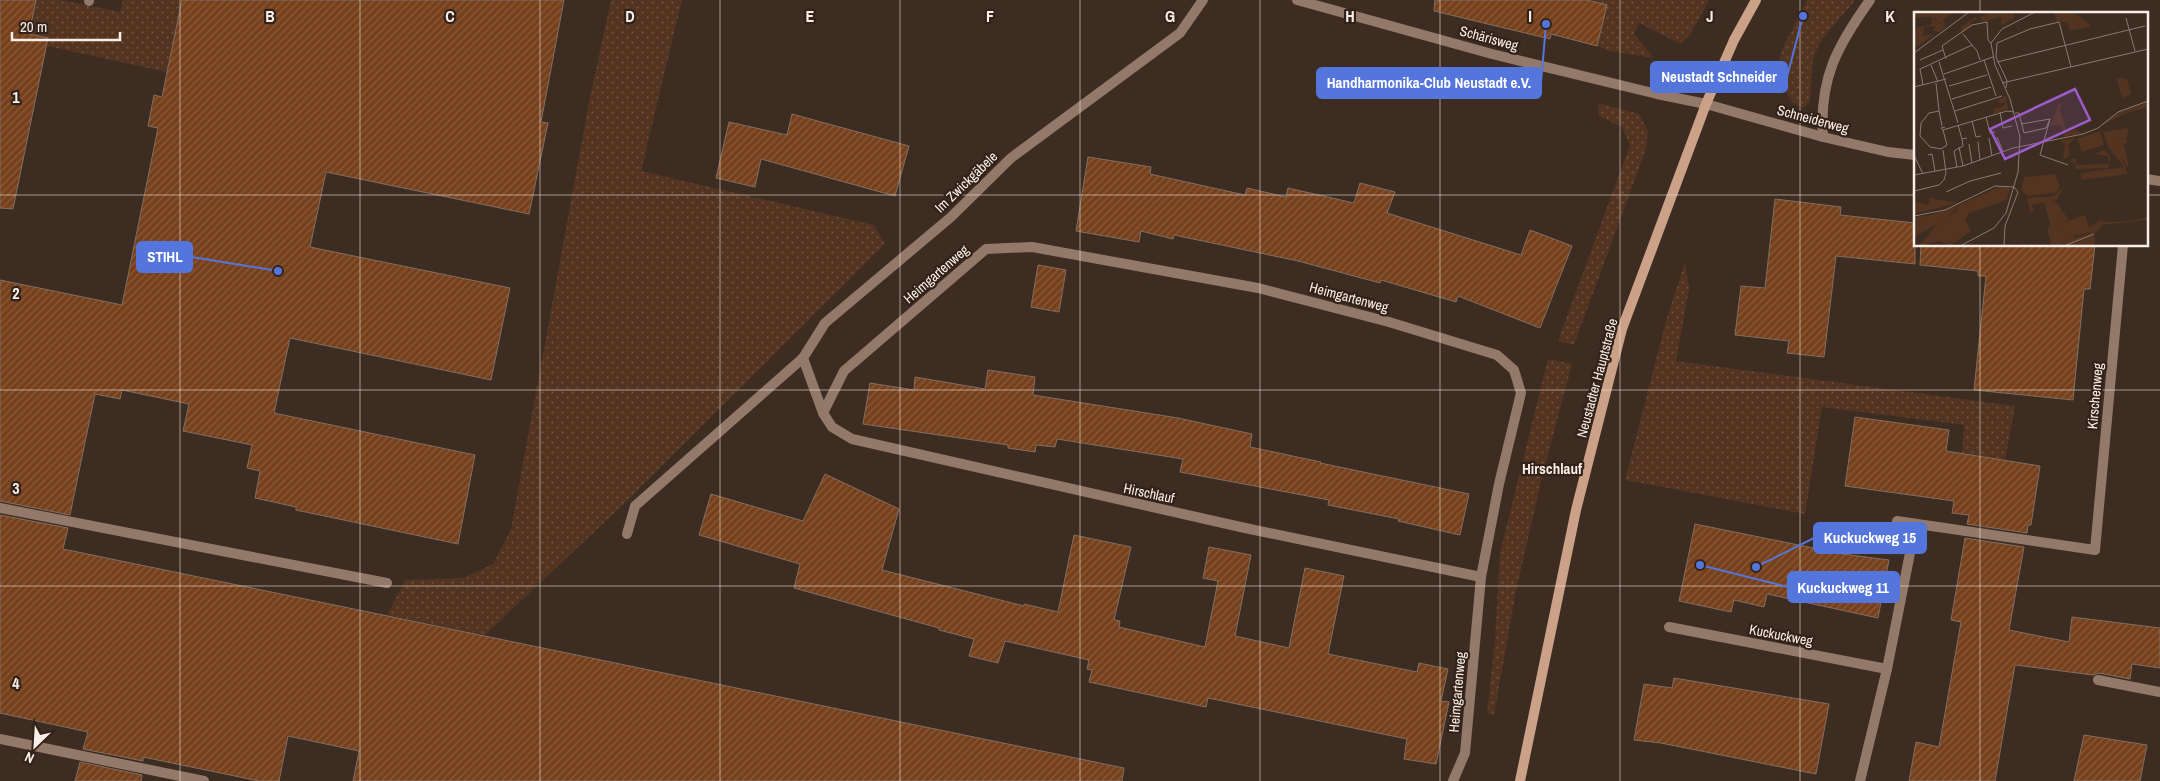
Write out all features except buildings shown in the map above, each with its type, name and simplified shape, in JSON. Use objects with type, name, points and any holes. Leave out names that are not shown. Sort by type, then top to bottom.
[{"type":"street","name":"Im Zwickgäbele","points":[[626,534],[635,506],[803,358],[825,323],[951,217],[1011,158],[1180,33],[1203,0]]},
{"type":"street","name":"Schärisweg","points":[[1297,0],[1492,54],[1656,94],[1706,104]]},
{"type":"street","name":"Neustadter Hauptstraße","points":[[1520,781],[1576,510],[1622,329],[1706,104],[1734,40],[1756,0]]},
{"type":"street","points":[[1823,137],[1821,111],[1830,68],[1851,26],[1870,0]]},
{"type":"street","name":"Schneiderweg","points":[[1706,104],[1823,137],[1888,152],[1914,155]]},
{"type":"street","name":"Kirschenweg","points":[[1897,521],[2095,550],[2123,246]]},
{"type":"street","name":"Heimgartenweg","points":[[822,413],[844,371],[986,249],[1032,247],[1258,288],[1389,322],[1496,355],[1514,370],[1521,393],[1499,484],[1481,577],[1465,753],[1453,781]]},
{"type":"street","points":[[803,358],[822,413]]},
{"type":"street","name":"Hirschlauf","points":[[822,413],[832,427],[852,439],[1245,528],[1481,577]]},
{"type":"street","points":[[0,508],[387,583]]},
{"type":"street","points":[[1860,781],[1887,669],[1911,548]]},
{"type":"street","name":"Kuckuckweg","points":[[1669,627],[1887,669]]},
{"type":"street","points":[[2098,680],[2160,692]]},
{"type":"street","points":[[0,739],[204,781]]},
{"type":"shaded area","points":[[36,0],[61,0],[120,12],[123,0],[182,0],[167,72],[47,46],[48,38],[29,34]]},
{"type":"shaded area","points":[[611,0],[682,0],[641,171],[874,225],[885,244],[624,504],[485,635],[387,615],[405,580],[464,578],[493,564],[511,529],[590,97]]},
{"type":"shaded area","points":[[1587,0],[1709,0],[1690,35],[1680,44],[1639,23],[1634,34],[1654,58],[1610,51],[1597,46],[1607,5]]},
{"type":"shaded area","points":[[1807,0],[1855,0],[1825,36],[1816,52],[1813,60],[1809,103],[1802,108],[1791,101],[1776,73],[1783,47]]},
{"type":"shaded area","points":[[1598,103],[1639,114],[1648,131],[1646,149],[1574,345],[1558,341],[1630,145],[1622,127],[1599,116]]},
{"type":"shaded area","points":[[1685,262],[1689,289],[1676,361],[2015,406],[2005,460],[1962,453],[1964,425],[1822,407],[1805,514],[1625,480],[1666,321]]},
{"type":"shaded area","points":[[1548,359],[1572,364],[1541,481],[1515,596],[1494,715],[1487,714],[1495,640],[1500,553]]},
{"type":"place","name":"Neustadt Schneider","points":[[1803,16]]},
{"type":"place","name":"Handharmonika-Club Neustadt e.V.","points":[[1546,24]]},
{"type":"place","name":"STIHL","points":[[278,271]]},
{"type":"place","name":"Kuckuckweg 11","points":[[1700,565]]},
{"type":"place","name":"Kuckuckweg 15","points":[[1756,567]]},
{"type":"district","name":"Hirschlauf","points":[[1552,468]]}]
